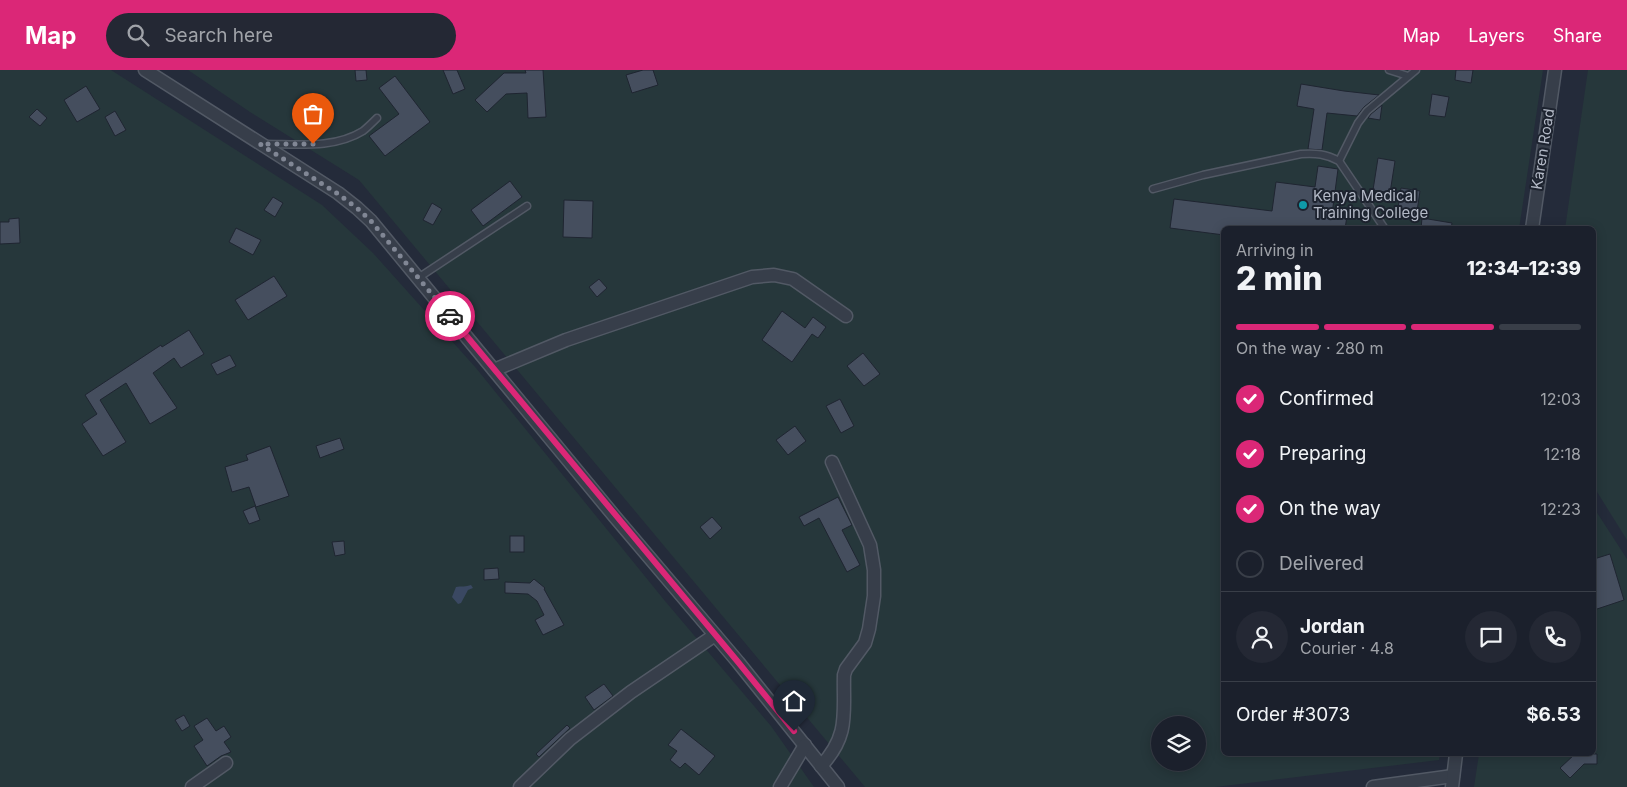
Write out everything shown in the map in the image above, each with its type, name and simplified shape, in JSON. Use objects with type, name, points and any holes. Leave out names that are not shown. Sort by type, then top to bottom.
[{"type":"street","points":[[145,70],[357,208],[371,221],[715,635],[838,787]]},
{"type":"street","name":"Karen Road","points":[[1532,226],[1555,70]]},
{"type":"street","points":[[494,370],[566,340],[752,277],[774,275],[793,279],[846,316]]},
{"type":"street","points":[[821,766],[832,754],[840,740],[844,717],[844,675],[846,669],[865,643],[869,629],[874,587],[874,570],[870,545],[832,462]]},
{"type":"street","points":[[520,787],[577,733],[631,692],[715,635]]},
{"type":"street","points":[[780,787],[805,745]]},
{"type":"street","points":[[1373,787],[1453,782],[1456,756]]},
{"type":"street","points":[[192,787],[226,764]]},
{"type":"lane","points":[[1389,70],[1408,76]]},
{"type":"lane","points":[[1339,161],[1358,123],[1367,111],[1416,70]]},
{"type":"lane","points":[[260,144],[334,142],[364,130],[377,118]]},
{"type":"lane","points":[[1153,189],[1203,175],[1301,154],[1317,153],[1339,161],[1383,226]]},
{"type":"lane","points":[[418,278],[527,206]]},
{"type":"shaded area","points":[[0,70],[111,70],[322,205],[373,253],[476,368],[665,601],[771,726],[814,787],[0,787]]},
{"type":"shaded area","points":[[188,70],[1543,70],[1519,226],[1221,226],[1221,756],[1440,756],[1439,760],[1215,787],[865,787],[359,180],[250,112]]},
{"type":"shaded area","points":[[1588,70],[1627,70],[1627,540],[1596,490],[1596,226],[1565,226]]},
{"type":"shaded area","points":[[1596,511],[1627,559],[1627,787],[1474,787],[1479,756],[1596,756]]},
{"type":"water","points":[[471,585],[473,588],[468,590],[461,603],[458,604],[452,597],[456,587]]},
{"type":"building","points":[[355,70],[366,70],[367,80],[356,81]]},
{"type":"building","points":[[443,70],[457,70],[465,89],[453,94]]},
{"type":"building","points":[[525,70],[543,70],[546,117],[528,118],[527,93],[506,94],[487,112],[475,100],[504,73],[526,73]]},
{"type":"building","points":[[643,70],[653,70],[658,85],[632,93],[626,75]]},
{"type":"building","points":[[1456,70],[1473,70],[1471,83],[1455,80]]},
{"type":"building","points":[[395,76],[430,122],[385,156],[369,136],[399,114],[379,88]]},
{"type":"building","points":[[1301,84],[1379,95],[1364,107],[1357,116],[1327,113],[1322,150],[1308,149],[1314,109],[1297,106]]},
{"type":"building","points":[[86,86],[100,109],[77,122],[64,100]]},
{"type":"building","points":[[1432,94],[1449,97],[1445,117],[1429,115]]},
{"type":"building","points":[[1382,105],[1380,120],[1368,118],[1371,114]]},
{"type":"building","points":[[37,109],[47,118],[40,126],[29,117]]},
{"type":"building","points":[[115,111],[126,130],[115,136],[105,117]]},
{"type":"building","points":[[1378,158],[1395,161],[1390,193],[1373,190]]},
{"type":"building","name":"Kenya Medical Training College","points":[[1318,166],[1338,169],[1332,214],[1347,216],[1345,226],[1221,226],[1221,235],[1170,228],[1174,199],[1272,211],[1276,182],[1315,187]]},
{"type":"building","points":[[510,181],[522,197],[483,226],[471,210]]},
{"type":"building","points":[[1401,188],[1420,191],[1416,218],[1397,215]]},
{"type":"building","points":[[273,197],[283,203],[275,217],[264,210]]},
{"type":"building","points":[[564,200],[593,201],[592,238],[563,237]]},
{"type":"building","points":[[432,203],[442,209],[433,225],[423,220]]},
{"type":"building","points":[[19,218],[20,243],[0,244],[0,222],[9,222],[9,219]]},
{"type":"building","points":[[1422,218],[1452,223],[1452,226],[1421,226]]},
{"type":"building","points":[[236,228],[261,240],[253,255],[229,242]]},
{"type":"building","points":[[274,276],[287,296],[248,320],[235,300]]},
{"type":"building","points":[[599,279],[607,288],[597,297],[589,287]]},
{"type":"building","points":[[782,311],[805,328],[813,317],[826,327],[818,338],[812,334],[792,362],[762,340]]},
{"type":"building","points":[[189,330],[204,354],[181,368],[174,358],[153,373],[177,408],[150,424],[126,383],[100,400],[126,442],[103,456],[82,424],[97,414],[85,395],[161,345],[162,347]]},
{"type":"building","points":[[863,353],[880,374],[864,386],[847,366]]},
{"type":"building","points":[[230,355],[236,366],[217,375],[211,364]]},
{"type":"building","points":[[840,399],[854,426],[841,433],[826,406]]},
{"type":"building","points":[[795,426],[806,441],[788,455],[776,440]]},
{"type":"building","points":[[340,438],[344,449],[320,458],[316,446]]},
{"type":"building","points":[[270,446],[289,496],[256,507],[249,487],[232,492],[225,467],[248,460],[246,455]]},
{"type":"building","points":[[838,497],[852,525],[842,530],[860,565],[847,572],[819,518],[804,526],[799,517]]},
{"type":"building","points":[[255,506],[260,520],[249,524],[243,511]]},
{"type":"building","points":[[712,517],[722,528],[710,539],[700,527]]},
{"type":"building","points":[[510,536],[524,536],[524,552],[510,552]]},
{"type":"building","points":[[344,541],[345,554],[335,556],[332,542]]},
{"type":"building","points":[[1610,554],[1624,600],[1596,609],[1596,558]]},
{"type":"building","points":[[498,568],[499,579],[484,580],[484,569]]},
{"type":"building","points":[[534,579],[545,588],[564,625],[543,635],[535,620],[544,615],[537,601],[528,594],[505,593],[505,582],[530,583]]},
{"type":"building","points":[[604,684],[613,696],[594,710],[585,697]]},
{"type":"building","points":[[184,715],[190,726],[182,731],[175,720]]},
{"type":"building","points":[[207,718],[216,731],[224,726],[231,737],[224,742],[231,752],[221,756],[207,766],[194,746],[203,740],[194,726]]},
{"type":"building","points":[[567,725],[570,728],[539,757],[536,754]]},
{"type":"building","points":[[681,729],[715,756],[699,775],[685,763],[680,768],[670,760],[677,751],[668,745]]},
{"type":"building","points":[[1597,754],[1597,764],[1584,764],[1570,778],[1560,768],[1573,756],[1596,756]]},
{"type":"way so far","points":[[313,144],[260,144],[357,208],[371,221],[450,316]]},
{"type":"place","name":"Kenya Medical Training College","points":[[1303,205]]},
{"type":"route","points":[[450,316],[794,731]]}]
